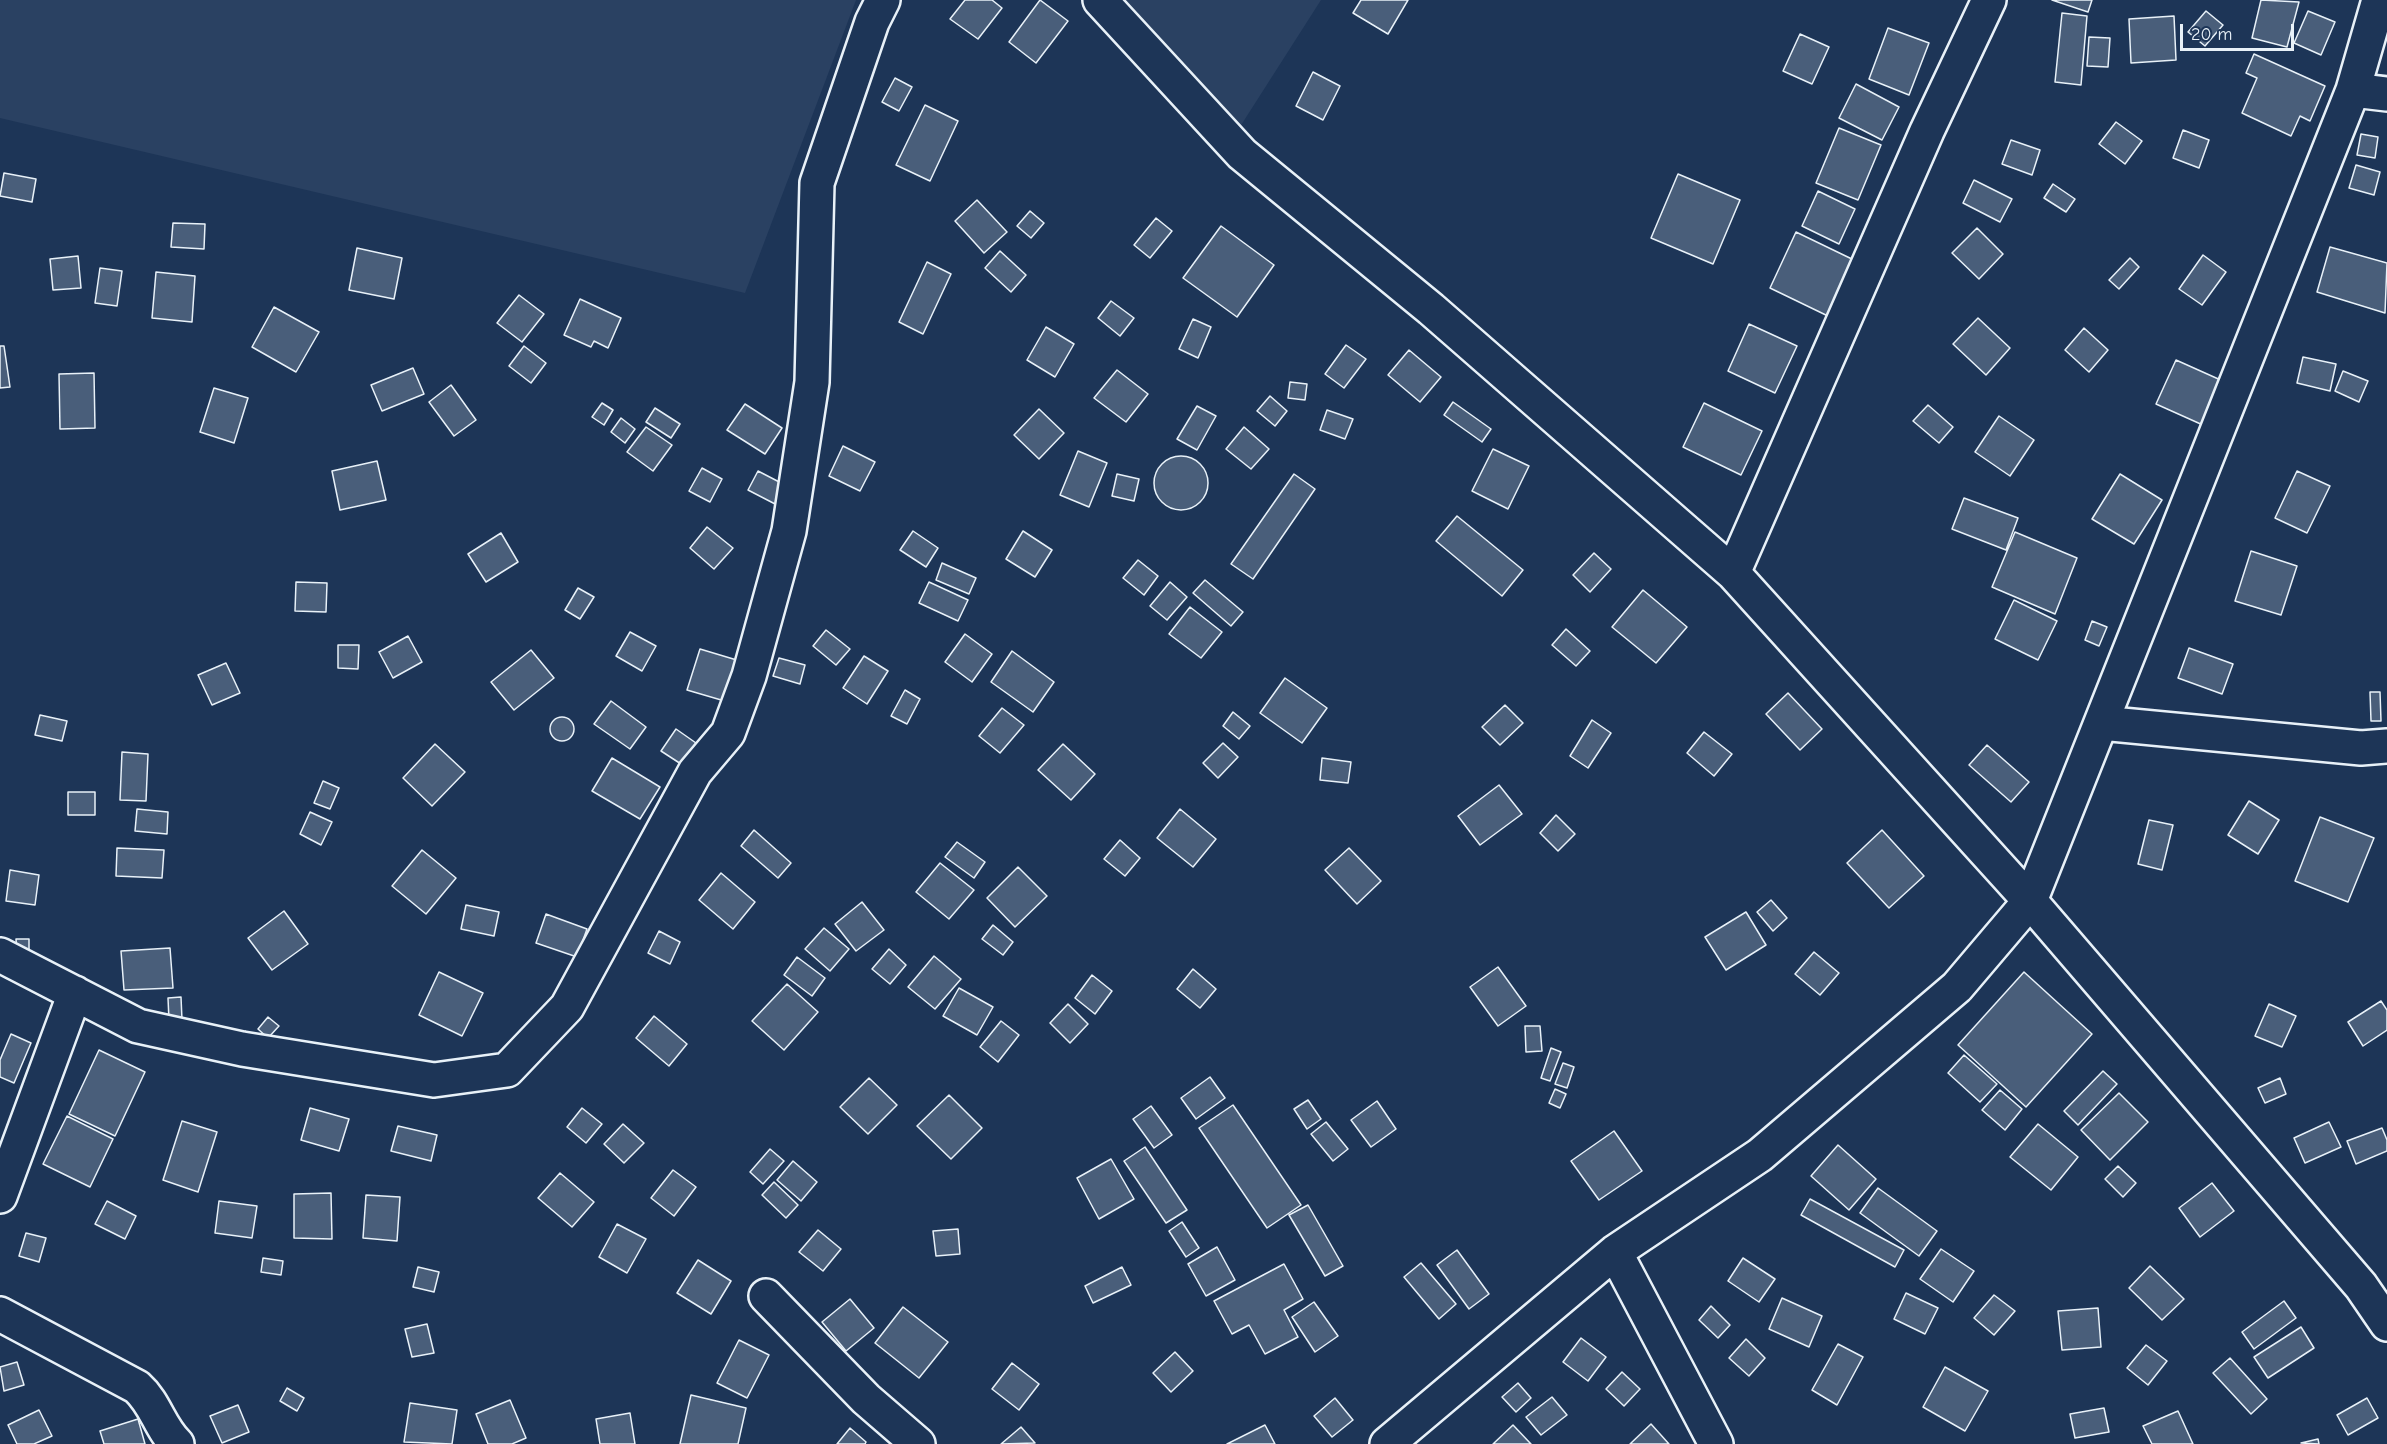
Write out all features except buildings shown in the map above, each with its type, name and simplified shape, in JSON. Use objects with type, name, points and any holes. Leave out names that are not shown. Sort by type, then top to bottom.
[{"type":"street","points":[[0,955],[138,1026],[242,1049],[434,1080],[507,1070],[567,1007],[695,772],[728,733],[749,676],[789,531],[812,382],[817,183],[872,22],[883,0]]},
{"type":"street","points":[[1100,0],[1242,154],[1431,309],[1733,573],[2030,901],[2361,1286],[2387,1324]]},
{"type":"street","points":[[1733,573],[1928,131],[1989,0]]},
{"type":"street","points":[[1387,1444],[1615,1252],[1760,1155],[1958,987],[2030,901],[2353,90],[2379,0]]},
{"type":"street","points":[[2353,90],[2387,94]]},
{"type":"street","points":[[2101,723],[2361,748],[2387,746]]},
{"type":"street","points":[[0,1196],[75,993]]},
{"type":"street","points":[[1615,1252],[1716,1444]]},
{"type":"street","points":[[766,1296],[866,1399],[918,1444]]},
{"type":"street","points":[[0,1314],[137,1388],[151,1400],[162,1426],[177,1444]]},
{"type":"shaded area","points":[[0,0],[856,0],[745,293],[0,118]]},
{"type":"shaded area","points":[[1114,0],[1321,0],[1229,144]]}]
